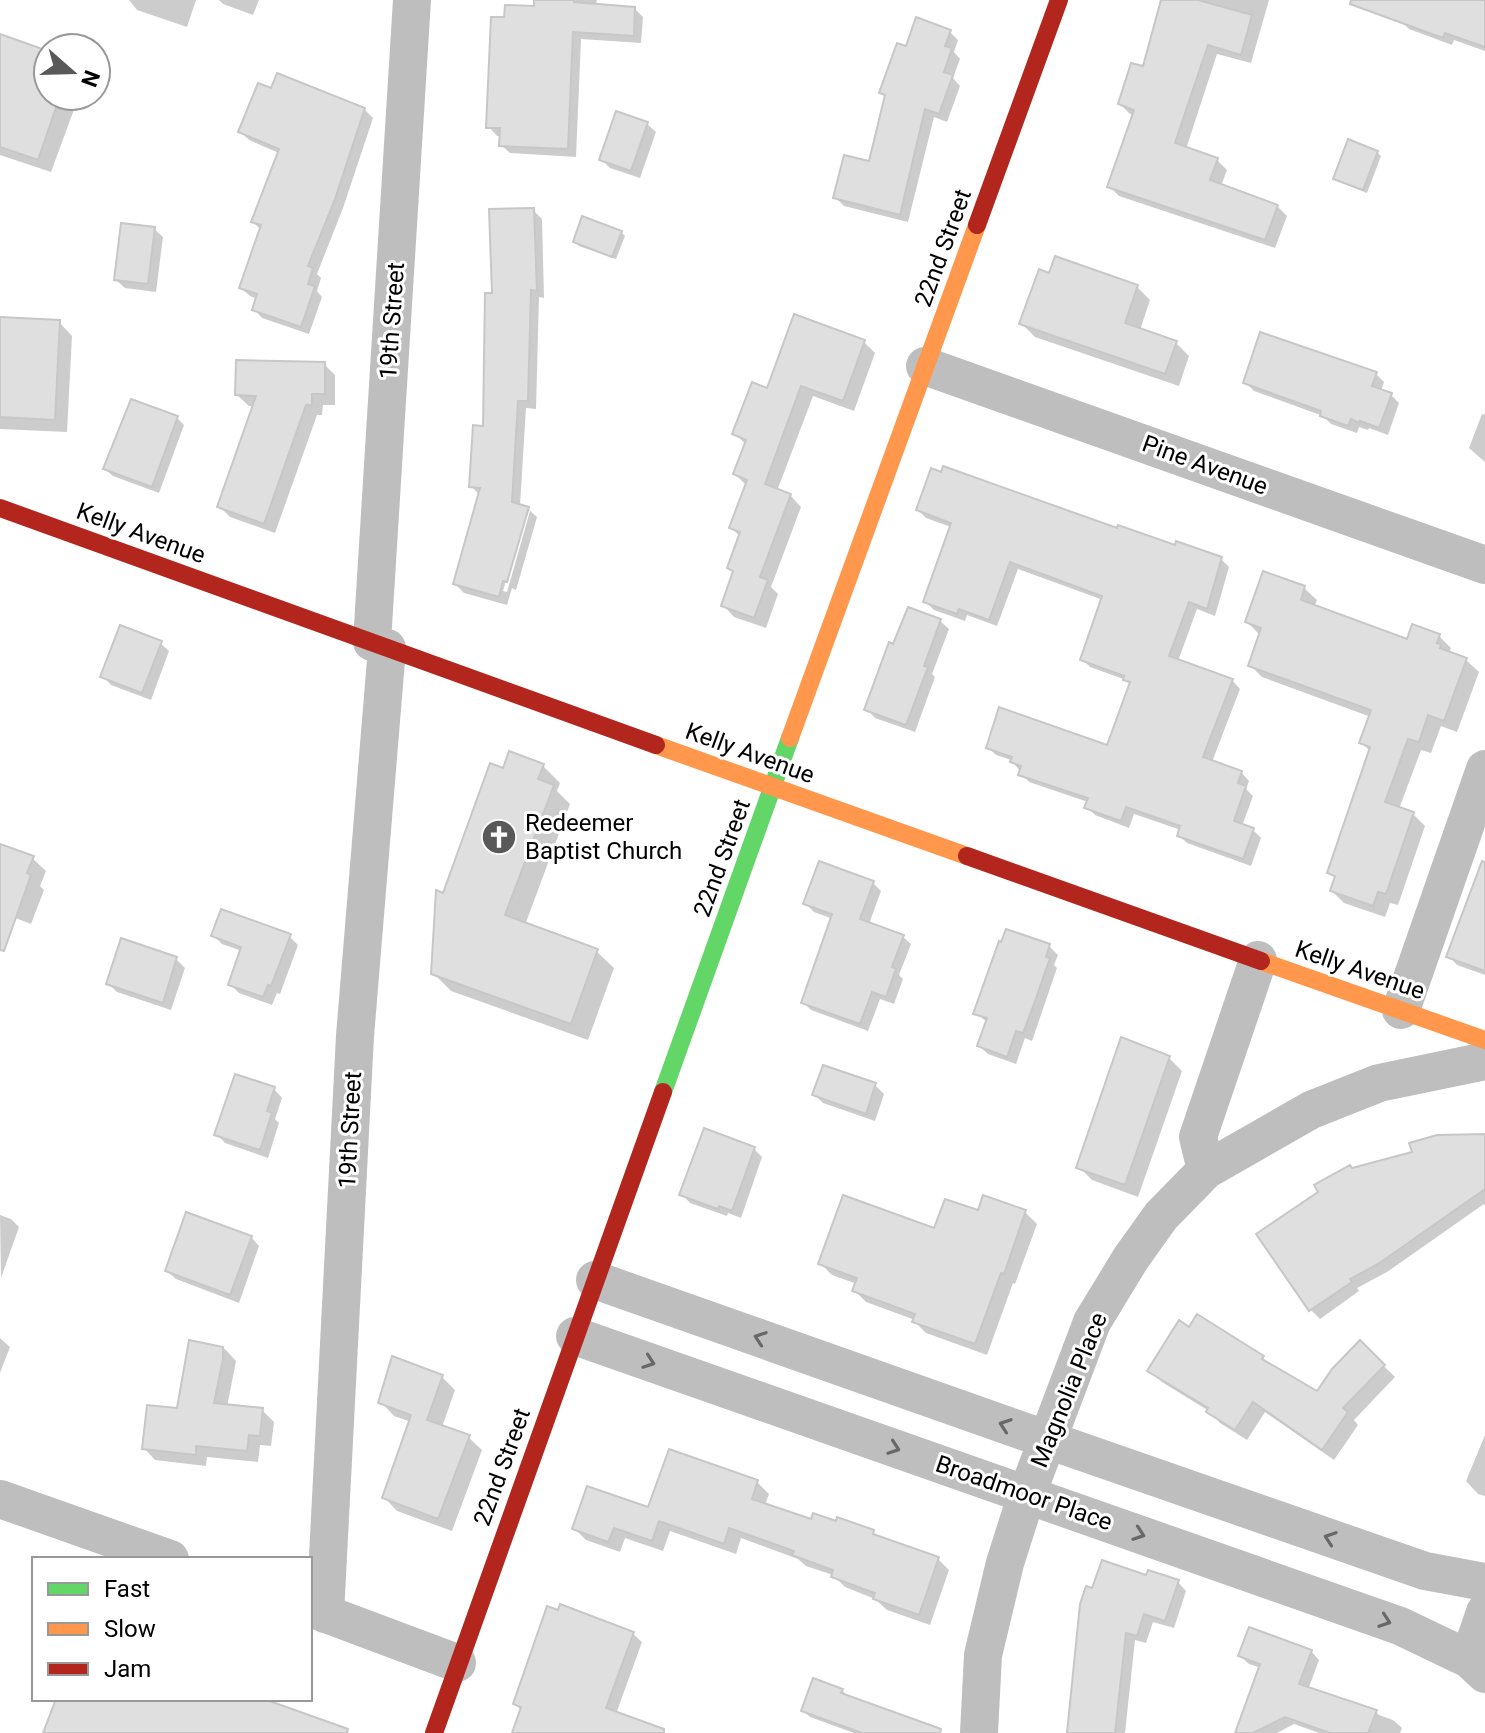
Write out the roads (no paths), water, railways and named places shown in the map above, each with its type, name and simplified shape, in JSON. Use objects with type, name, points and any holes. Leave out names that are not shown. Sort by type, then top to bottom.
[{"type":"street","name":"19th Street","points":[[317,1611],[380,645],[412,0]]},
{"type":"street","name":"22nd Street","points":[[434,1733],[772,787],[1059,0]]},
{"type":"street","name":"Pine Avenue","points":[[925,366],[1485,565]]},
{"type":"street","name":"Kelly Avenue","points":[[0,508],[1485,1040]]},
{"type":"street","points":[[1401,1010],[1485,769]]},
{"type":"street","points":[[1206,1170],[1198,1137],[1258,960]]},
{"type":"street","name":"Magnolia Place","points":[[979,1733],[983,1655],[1005,1563],[1027,1494],[1092,1322],[1161,1216],[1206,1170],[1311,1110],[1379,1083],[1485,1061]]},
{"type":"street","points":[[595,1280],[1425,1571],[1485,1582]]},
{"type":"street","name":"Broadmoor Place","points":[[575,1336],[1400,1626],[1477,1666],[1485,1612]]},
{"type":"street","points":[[0,1499],[164,1557]]},
{"type":"street","points":[[317,1611],[457,1663]]},
{"type":"place","name":"Redeemer Baptist Church","points":[[499,837]]}]
